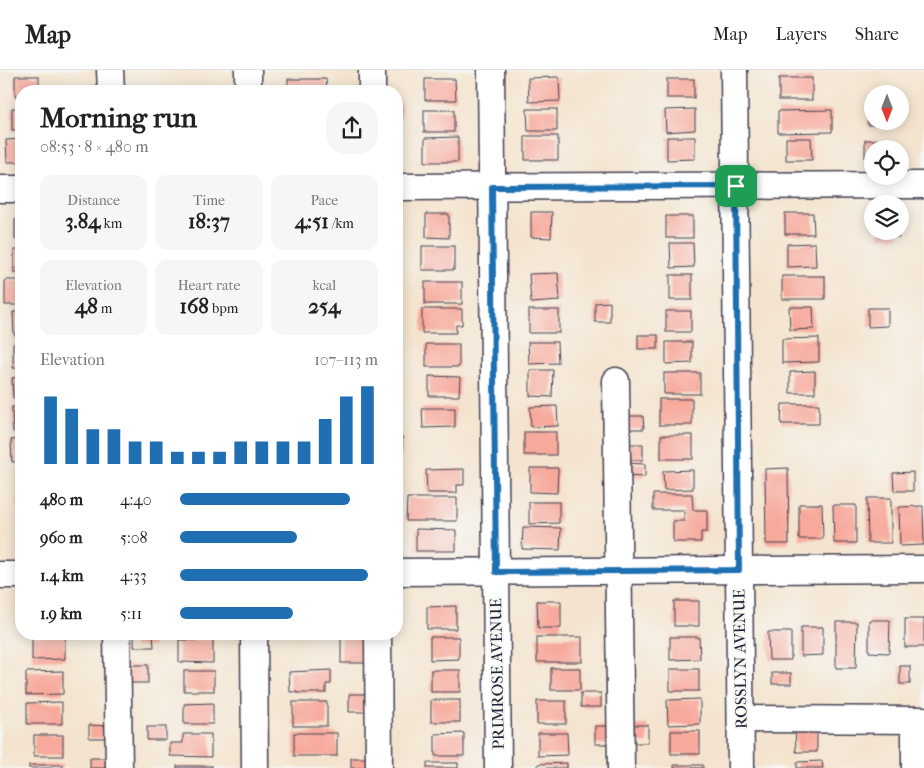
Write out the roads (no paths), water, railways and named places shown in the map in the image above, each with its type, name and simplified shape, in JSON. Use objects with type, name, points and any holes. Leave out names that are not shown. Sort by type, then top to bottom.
[{"type":"street","points":[[110,70],[111,85]]},
{"type":"street","points":[[248,70],[248,85]]},
{"type":"street","points":[[372,70],[372,85]]},
{"type":"street","name":"PRIMROSE AVENUE","points":[[491,70],[498,768]]},
{"type":"street","name":"ROSSLYN AVENUE","points":[[734,70],[741,768]]},
{"type":"street","points":[[403,187],[924,185]]},
{"type":"street","points":[[0,189],[15,189]]},
{"type":"street","points":[[616,381],[621,768]]},
{"type":"street","points":[[403,572],[924,569]]},
{"type":"street","points":[[0,575],[15,575]]},
{"type":"street","points":[[117,640],[119,768]]},
{"type":"street","points":[[254,640],[255,768]]},
{"type":"street","points":[[378,640],[379,768]]},
{"type":"street","points":[[741,719],[919,720],[915,768]]}]
